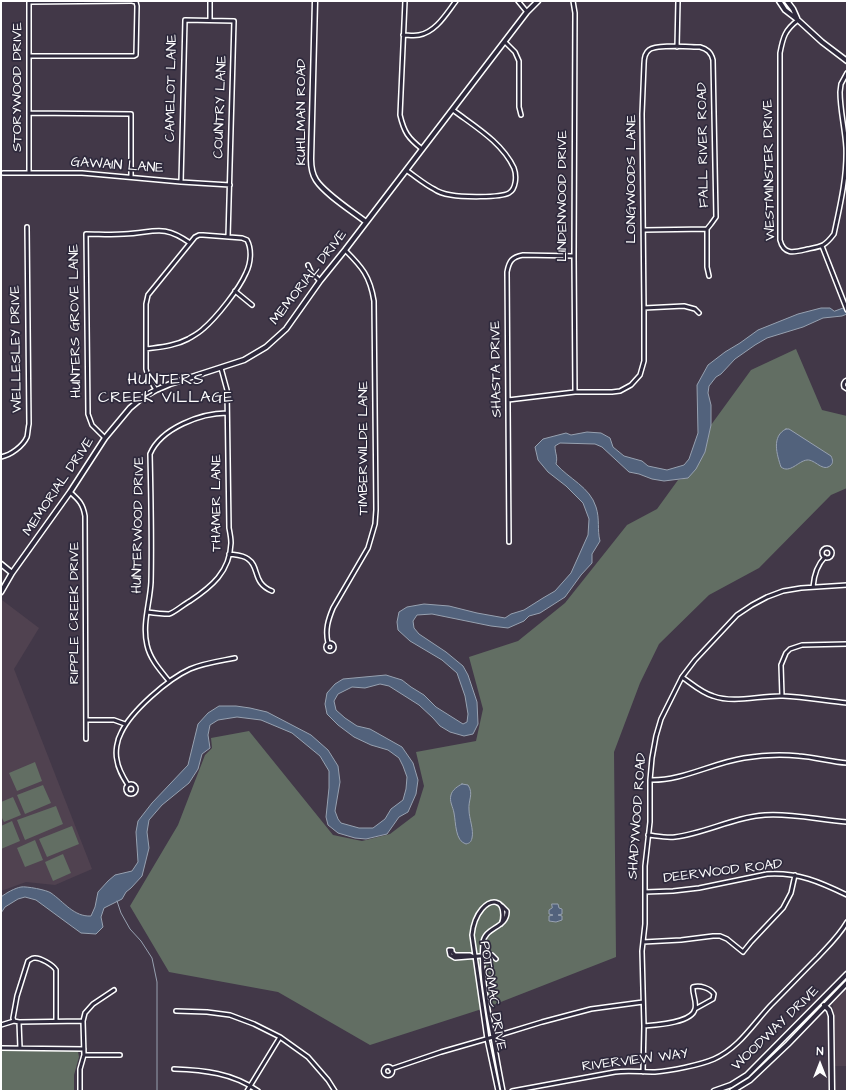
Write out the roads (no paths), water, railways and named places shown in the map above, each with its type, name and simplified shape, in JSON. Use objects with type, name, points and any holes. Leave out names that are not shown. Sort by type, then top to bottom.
[{"type":"street","points":[[29,1],[132,1],[136,2],[137,6],[136,55],[134,56],[29,56]]},
{"type":"street","name":"STORYWOOD DRIVE","points":[[29,1],[29,173]]},
{"type":"street","points":[[210,1],[210,20]]},
{"type":"street","name":"KUHLMAN ROAD","points":[[315,1],[312,167],[315,179],[322,188],[366,222]]},
{"type":"street","points":[[405,1],[400,115],[405,132],[412,141],[422,149]]},
{"type":"street","points":[[403,35],[418,36],[426,33],[438,24],[456,1]]},
{"type":"street","points":[[518,1],[527,12]]},
{"type":"street","name":"MEMORIAL DRIVE","points":[[1,592],[12,573],[70,492],[105,438],[130,408],[142,398],[170,384],[244,360],[266,347],[286,329],[320,281],[527,12],[538,1]]},
{"type":"street","name":"LINDENWOOD DRIVE","points":[[573,1],[575,13],[575,392]]},
{"type":"street","points":[[678,1],[678,47]]},
{"type":"street","points":[[779,1],[785,10],[822,42],[847,61]]},
{"type":"street","points":[[787,1],[798,20]]},
{"type":"street","name":"CAMELOT LANE","points":[[181,182],[185,20],[210,20]]},
{"type":"street","name":"COUNTRY LANE","points":[[210,20],[234,21],[228,237]]},
{"type":"street","name":"WESTMINSTER DRIVE","points":[[798,20],[790,27],[785,35],[780,53],[780,240],[784,250],[795,252],[822,246]]},
{"type":"street","points":[[505,42],[515,52],[519,61],[519,107],[521,115]]},
{"type":"street","name":"LONGWOODS LANE","points":[[575,392],[620,391],[635,381],[640,375],[644,361],[642,114],[644,64],[645,56],[649,50],[658,47],[678,47]]},
{"type":"street","name":"FALL RIVER ROAD","points":[[678,47],[700,47],[712,55],[713,60],[716,217],[707,229]]},
{"type":"street","points":[[847,73],[841,84],[840,92],[846,148],[844,188],[834,234],[822,246],[847,310]]},
{"type":"street","points":[[406,170],[434,190],[449,195],[497,196],[508,194],[514,188],[516,177],[514,169],[507,157],[487,136],[453,110]]},
{"type":"street","points":[[29,113],[131,114],[131,177]]},
{"type":"street","name":"GAWAIN LANE","points":[[3,173],[82,173],[230,185]]},
{"type":"street","name":"WELLESLEY DRIVE","points":[[1,457],[20,448],[26,438],[29,424],[27,227]]},
{"type":"street","points":[[644,230],[707,229],[707,268],[709,276]]},
{"type":"street","name":"HUNTERS GROVE LANE","points":[[105,438],[92,425],[88,414],[86,234],[125,234],[157,230],[170,231],[178,234],[190,243]]},
{"type":"street","points":[[146,349],[161,347],[186,340],[203,330],[220,311],[246,273],[249,265],[250,249],[247,240],[242,238],[195,236],[148,295],[146,299],[146,349],[146,369],[148,376],[156,390]]},
{"type":"street","name":"TIMBERWILDE LANE","points":[[328,643],[326,636],[329,618],[333,608],[368,548],[375,524],[376,510],[374,301],[372,287],[361,267],[345,250]]},
{"type":"street","name":"SHASTA DRIVE","points":[[509,542],[507,272],[509,263],[517,256],[523,255],[574,256]]},
{"type":"street","points":[[308,265],[311,272],[320,281]]},
{"type":"street","points":[[235,291],[252,305]]},
{"type":"street","points":[[644,308],[684,306],[695,309],[699,313]]},
{"type":"street","name":"THAMER LANE","points":[[147,612],[171,614],[201,594],[220,576],[225,567],[229,554],[231,544],[229,528],[227,390],[221,368]]},
{"type":"street","points":[[847,380],[843,384],[847,389]]},
{"type":"street","points":[[508,400],[575,392]]},
{"type":"street","name":"HUNTERWOOD DRIVE","points":[[169,681],[153,660],[149,652],[146,636],[147,612],[151,584],[150,454],[158,441],[172,430],[199,417],[227,413]]},
{"type":"street","name":"RIPPLE CREEK DRIVE","points":[[70,492],[81,502],[84,508],[85,516],[86,739]]},
{"type":"street","points":[[229,554],[248,559],[252,563],[262,585],[266,589],[272,591]]},
{"type":"street","points":[[813,587],[817,567],[820,561],[825,557]]},
{"type":"street","points":[[1,564],[12,573]]},
{"type":"street","name":"SHADYWOOD ROAD","points":[[644,1072],[642,951],[645,866],[650,822],[650,780],[652,758],[661,719],[682,677],[695,660],[737,615],[759,601],[784,591],[801,588],[847,585]]},
{"type":"street","points":[[782,696],[781,665],[786,652],[802,645],[847,644]]},
{"type":"street","points":[[128,785],[119,770],[116,759],[120,734],[126,724],[145,702],[169,681],[190,669],[212,662],[235,658]]},
{"type":"street","points":[[682,677],[700,690],[712,696],[724,699],[782,696],[847,703]]},
{"type":"street","points":[[86,720],[114,720],[126,724]]},
{"type":"street","points":[[650,780],[674,778],[727,761],[770,755],[799,756],[847,763]]},
{"type":"street","points":[[648,835],[674,837],[764,815],[797,815],[847,822]]},
{"type":"street","name":"DEERWOOD ROAD","points":[[645,892],[699,888],[767,874],[786,874],[795,875],[818,882],[847,895]]},
{"type":"street","points":[[643,942],[720,936],[727,939],[743,952],[783,908],[791,893],[795,875]]},
{"type":"street","name":"POTOMAC DRIVE","points":[[498,1091],[474,956],[472,935],[473,925],[482,909],[488,904],[494,902],[499,903],[502,906],[503,920],[501,924],[486,935],[483,941],[483,976],[503,1091]]},
{"type":"street","name":"RIVERVIEW WAY","points":[[512,1091],[628,1070],[657,1072],[670,1070],[699,1064],[714,1059],[734,1047],[746,1035],[762,1015],[836,938],[847,922]]},
{"type":"street","points":[[474,956],[468,958],[455,958],[450,955],[449,950],[452,950],[455,955],[492,955],[496,959]]},
{"type":"street","points":[[14,1021],[13,1018],[17,996],[28,961],[32,958],[37,958],[53,965],[56,970],[56,1021]]},
{"type":"street","name":"WOODWAY DRIVE","points":[[714,1091],[731,1085],[747,1076],[847,974]]},
{"type":"street","name":"WOODWAY DRIVE","points":[[732,1091],[750,1080],[788,1044],[847,983]]},
{"type":"street","points":[[644,1026],[681,1020],[693,1013],[695,1008],[695,999],[692,990],[695,986],[711,991],[714,994],[713,999],[695,1008]]},
{"type":"street","points":[[80,1091],[80,1069],[84,1055],[83,1021],[85,1013],[93,1004],[114,990]]},
{"type":"street","points":[[821,1001],[829,1010],[831,1016],[832,1091]]},
{"type":"street","points":[[391,1069],[429,1055],[591,1008],[643,1002]]},
{"type":"street","points":[[176,1011],[207,1012],[230,1015],[254,1024],[280,1037],[308,1056],[335,1091]]},
{"type":"street","points":[[1,1025],[14,1021],[83,1021]]},
{"type":"street","points":[[19,1022],[20,1048]]},
{"type":"street","points":[[247,1091],[280,1037]]},
{"type":"street","points":[[783,1040],[788,1044]]},
{"type":"street","points":[[1,1048],[84,1049]]},
{"type":"street","points":[[84,1055],[120,1055]]},
{"type":"street","points":[[174,1069],[213,1072],[229,1076],[251,1086],[258,1091]]},
{"type":"water","points":[[847,307],[847,314],[842,316],[823,318],[803,327],[767,338],[735,359],[721,374],[716,377],[709,386],[708,393],[711,405],[711,425],[705,452],[696,469],[688,478],[664,481],[629,472],[602,447],[595,444],[560,443],[555,446],[557,459],[556,464],[584,489],[593,500],[597,511],[600,541],[592,554],[592,563],[565,597],[540,613],[529,616],[524,621],[508,628],[432,614],[417,615],[413,621],[414,628],[419,634],[446,652],[463,666],[468,675],[477,702],[478,724],[473,734],[464,736],[450,732],[440,726],[419,705],[389,686],[380,684],[365,688],[352,687],[338,694],[334,701],[336,710],[357,726],[370,729],[402,747],[413,763],[418,780],[416,794],[408,812],[399,817],[387,834],[366,839],[355,838],[338,833],[328,825],[326,817],[329,771],[320,756],[292,733],[261,720],[237,717],[218,720],[210,725],[208,735],[210,748],[202,754],[198,769],[189,783],[162,805],[149,820],[147,832],[149,848],[142,876],[126,892],[122,899],[104,908],[101,917],[103,927],[96,934],[81,933],[36,900],[25,897],[18,899],[5,907],[1,913],[1,897],[8,892],[24,887],[36,888],[49,892],[74,912],[85,916],[91,916],[95,907],[98,892],[115,875],[132,871],[138,862],[136,832],[138,821],[152,803],[188,765],[198,724],[208,713],[219,706],[236,706],[267,712],[311,735],[328,750],[338,766],[340,782],[335,811],[338,819],[341,823],[359,828],[373,828],[385,819],[391,809],[403,800],[407,777],[399,758],[388,750],[371,745],[354,737],[338,725],[327,714],[325,704],[327,693],[335,684],[343,679],[386,675],[402,680],[424,695],[436,707],[463,724],[467,722],[468,714],[465,696],[457,673],[442,660],[410,641],[398,630],[397,622],[399,612],[407,607],[424,604],[449,606],[505,618],[511,614],[524,610],[555,591],[571,573],[588,535],[589,519],[583,503],[566,486],[548,472],[538,460],[535,447],[543,439],[566,433],[571,435],[587,432],[601,433],[610,438],[613,447],[624,456],[642,461],[648,466],[667,470],[684,465],[689,459],[698,433],[697,385],[708,365],[758,330],[798,314],[821,308],[830,308],[834,311]]},
{"type":"water","points":[[786,429],[789,429],[831,456],[832,464],[828,467],[822,467],[813,461],[807,460],[788,469],[781,467],[776,446],[778,436]]},
{"type":"water","points":[[462,784],[468,785],[471,791],[469,810],[472,838],[469,843],[466,844],[462,842],[458,836],[450,800],[453,791]]},
{"type":"water","points":[[552,904],[558,904],[559,908],[562,909],[562,914],[558,915],[562,916],[562,920],[556,922],[549,921],[549,916],[553,915],[549,914]]},
{"type":"waterway","points":[[117,901],[121,913],[130,929],[141,941],[152,958],[157,982],[157,1091]]},
{"type":"district","name":"HUNTERS CREEK VILLAGE","points":[[166,390]]}]
